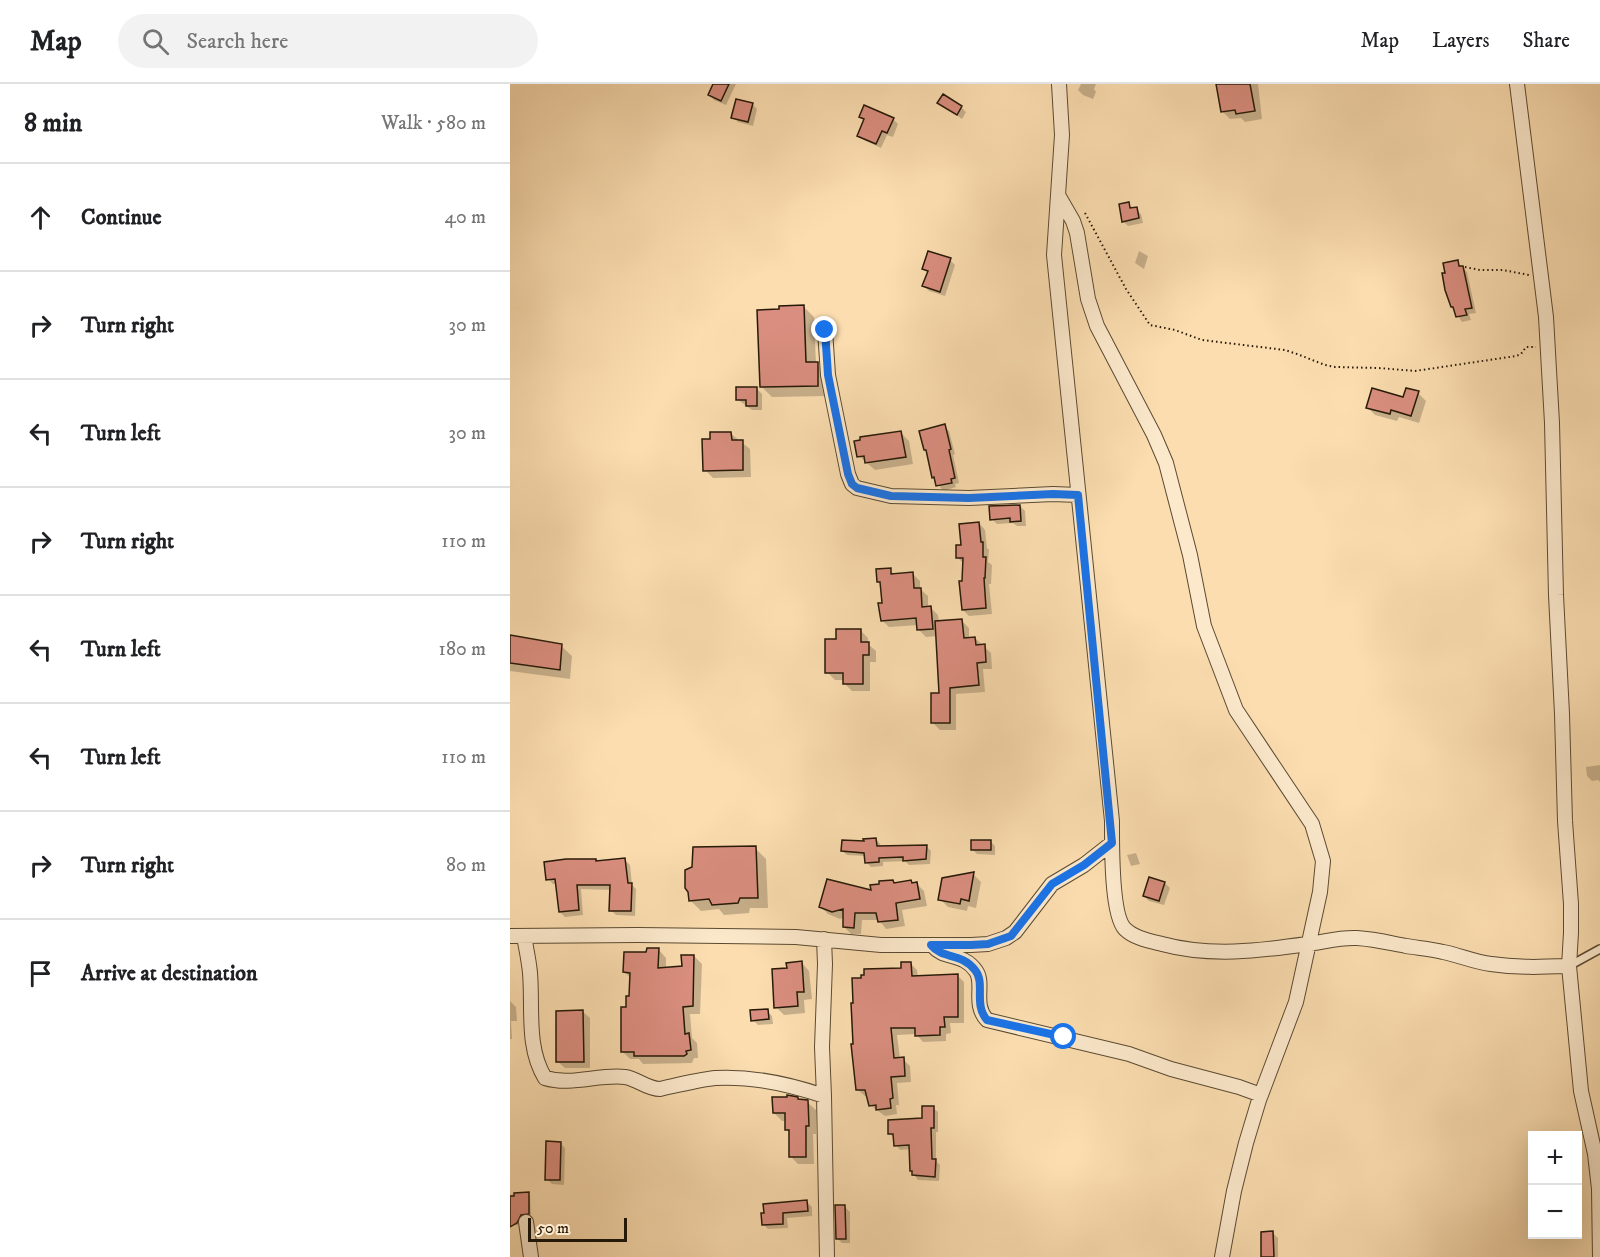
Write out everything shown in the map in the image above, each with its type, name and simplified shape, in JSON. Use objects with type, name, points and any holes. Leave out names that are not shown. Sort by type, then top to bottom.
[{"type":"street","points":[[1059,84],[1062,135],[1054,255],[1118,915],[1124,928],[1146,940],[1183,950],[1219,953],[1345,938],[1374,939],[1441,951],[1490,964],[1534,968],[1569,966]]},
{"type":"street","points":[[1517,84],[1548,348],[1565,821],[1571,904],[1569,966],[1581,1091],[1595,1154],[1599,1189],[1600,1257]]},
{"type":"street","points":[[1058,195],[1077,233],[1088,299],[1097,326],[1154,435],[1166,463],[1190,555],[1204,626],[1236,710],[1312,824],[1323,861],[1320,892],[1296,1002],[1261,1095],[1234,1191],[1222,1257]]},
{"type":"street","points":[[825,330],[831,393],[848,474],[852,484],[857,488],[878,494],[903,497],[1078,495]]},
{"type":"street","points":[[824,1095],[776,1082],[743,1079],[715,1078],[651,1089],[628,1078],[556,1081],[545,1078],[537,1064],[532,1034],[530,972],[517,936],[593,934],[824,939],[881,945],[980,945],[1011,936],[1052,884],[1084,865],[1112,843]]},
{"type":"street","points":[[824,939],[822,1047],[827,1257]]},
{"type":"street","points":[[931,945],[940,953],[962,958],[976,970],[981,1009],[987,1020],[1129,1054],[1171,1069],[1261,1095]]},
{"type":"street","points":[[526,1222],[531,1257]]},
{"type":"lane","points":[[1569,966],[1600,949]]},
{"type":"path","points":[[1084,211],[1126,289],[1144,318],[1153,327],[1175,330],[1202,340],[1285,350],[1325,365],[1415,372],[1516,356],[1529,346],[1548,348]]},
{"type":"path","points":[[1465,267],[1541,275]]},
{"type":"building","points":[[713,84],[729,84],[721,101],[708,95]]},
{"type":"building","points":[[1216,84],[1250,84],[1255,111],[1236,114],[1235,110],[1221,112]]},
{"type":"building","points":[[943,94],[962,106],[957,115],[937,103]]},
{"type":"building","points":[[736,99],[753,103],[748,122],[731,118]]},
{"type":"building","points":[[864,105],[894,118],[887,133],[882,131],[876,144],[857,136],[864,119],[859,117]]},
{"type":"building","points":[[1129,202],[1130,208],[1137,207],[1139,218],[1122,222],[1119,204]]},
{"type":"building","points":[[928,251],[951,258],[940,292],[922,286],[928,271],[922,269]]},
{"type":"building","points":[[1458,260],[1459,266],[1463,266],[1472,308],[1465,309],[1467,315],[1456,317],[1445,290],[1442,273],[1445,273],[1443,263]]},
{"type":"building","points":[[804,305],[806,362],[818,362],[818,386],[760,387],[757,310]]},
{"type":"building","points":[[736,387],[757,387],[757,406],[746,406],[746,400],[736,400]]},
{"type":"building","points":[[1372,388],[1403,397],[1406,388],[1419,391],[1411,416],[1391,410],[1390,414],[1366,408]]},
{"type":"building","points":[[945,424],[955,478],[951,479],[952,483],[936,486],[919,431]]},
{"type":"building","points":[[901,431],[906,457],[865,463],[864,456],[857,457],[854,441],[860,440],[860,437]]},
{"type":"building","points":[[710,432],[731,432],[732,440],[743,440],[743,470],[703,471],[702,439],[710,439]]},
{"type":"building","points":[[1020,505],[1021,521],[1010,522],[1010,518],[990,520],[989,506]]},
{"type":"building","points":[[979,522],[983,557],[986,557],[984,578],[986,608],[962,610],[959,581],[962,581],[963,558],[956,558],[956,545],[961,545],[959,524]]},
{"type":"building","points":[[891,568],[891,574],[913,572],[914,588],[921,588],[922,607],[931,606],[933,629],[917,630],[916,618],[881,621],[878,603],[882,603],[880,582],[877,582],[876,569]]},
{"type":"building","points":[[962,619],[964,638],[975,637],[976,645],[985,644],[986,662],[977,663],[979,685],[950,688],[950,723],[931,723],[931,693],[939,693],[935,621]]},
{"type":"building","points":[[836,629],[861,629],[861,642],[869,642],[869,655],[863,655],[863,684],[843,684],[843,673],[825,673],[825,639],[836,639]]},
{"type":"building","points":[[510,635],[562,644],[560,670],[510,663]]},
{"type":"building","points":[[876,838],[877,846],[927,845],[926,859],[903,861],[903,857],[879,858],[879,862],[865,863],[864,853],[841,851],[842,840],[864,841],[863,839]]},
{"type":"building","points":[[971,840],[991,840],[991,850],[971,850]]},
{"type":"building","points":[[756,846],[758,898],[740,898],[738,903],[712,905],[709,899],[689,901],[685,888],[685,870],[692,867],[693,847]]},
{"type":"building","points":[[625,858],[628,883],[632,883],[631,911],[609,911],[610,885],[577,885],[579,910],[559,912],[555,879],[546,880],[544,862],[566,859],[596,859],[596,861]]},
{"type":"building","points":[[974,872],[969,901],[961,899],[960,904],[938,900],[942,878]]},
{"type":"building","points":[[1149,877],[1165,882],[1159,901],[1143,896]]},
{"type":"building","points":[[827,879],[871,890],[870,885],[879,884],[879,881],[893,880],[894,883],[911,880],[912,883],[917,882],[920,899],[896,903],[898,920],[878,922],[876,913],[855,913],[854,928],[843,927],[843,909],[832,912],[819,907]]},
{"type":"building","points":[[647,948],[659,948],[658,968],[682,966],[681,955],[694,955],[693,1006],[683,1007],[685,1034],[689,1033],[691,1050],[686,1051],[687,1054],[684,1056],[634,1056],[634,1052],[621,1052],[621,1007],[626,1007],[626,996],[629,996],[630,973],[623,972],[624,952],[646,952]]},
{"type":"building","points":[[802,961],[804,992],[797,992],[798,1006],[774,1008],[772,969],[787,968],[786,963]]},
{"type":"building","points":[[901,962],[911,962],[912,976],[958,974],[958,1017],[944,1017],[945,1027],[940,1027],[940,1035],[915,1036],[915,1028],[891,1028],[894,1058],[904,1057],[905,1076],[891,1077],[893,1098],[890,1099],[891,1108],[876,1110],[876,1105],[869,1106],[865,1090],[856,1090],[851,1044],[853,1044],[852,978],[861,978],[861,975],[864,975],[864,969],[901,968]]},
{"type":"building","points":[[768,1009],[769,1019],[751,1021],[750,1010]]},
{"type":"building","points":[[583,1010],[584,1062],[556,1062],[556,1011]]},
{"type":"building","points":[[787,1095],[808,1100],[809,1126],[806,1126],[806,1157],[789,1157],[789,1130],[785,1130],[785,1113],[773,1113],[772,1097],[787,1097]]},
{"type":"building","points":[[922,1106],[934,1106],[934,1128],[931,1128],[932,1159],[936,1159],[935,1177],[912,1175],[909,1145],[894,1146],[893,1134],[888,1134],[888,1120],[922,1118]]},
{"type":"building","points":[[546,1141],[561,1142],[560,1180],[545,1180]]},
{"type":"building","points":[[529,1192],[529,1214],[521,1215],[517,1223],[510,1227],[510,1196],[514,1196],[514,1193]]},
{"type":"building","points":[[807,1200],[808,1211],[783,1213],[783,1224],[762,1225],[763,1204]]},
{"type":"building","points":[[835,1205],[845,1205],[846,1239],[836,1239]]},
{"type":"building","points":[[1273,1231],[1274,1257],[1261,1257],[1261,1232]]},
{"type":"route","points":[[825,330],[831,393],[849,479],[857,488],[878,494],[903,497],[1078,495],[1112,821],[1112,843],[1084,865],[1052,884],[1011,936],[988,944],[931,945],[940,953],[959,956],[976,970],[982,1014],[987,1020],[1064,1037]]}]
